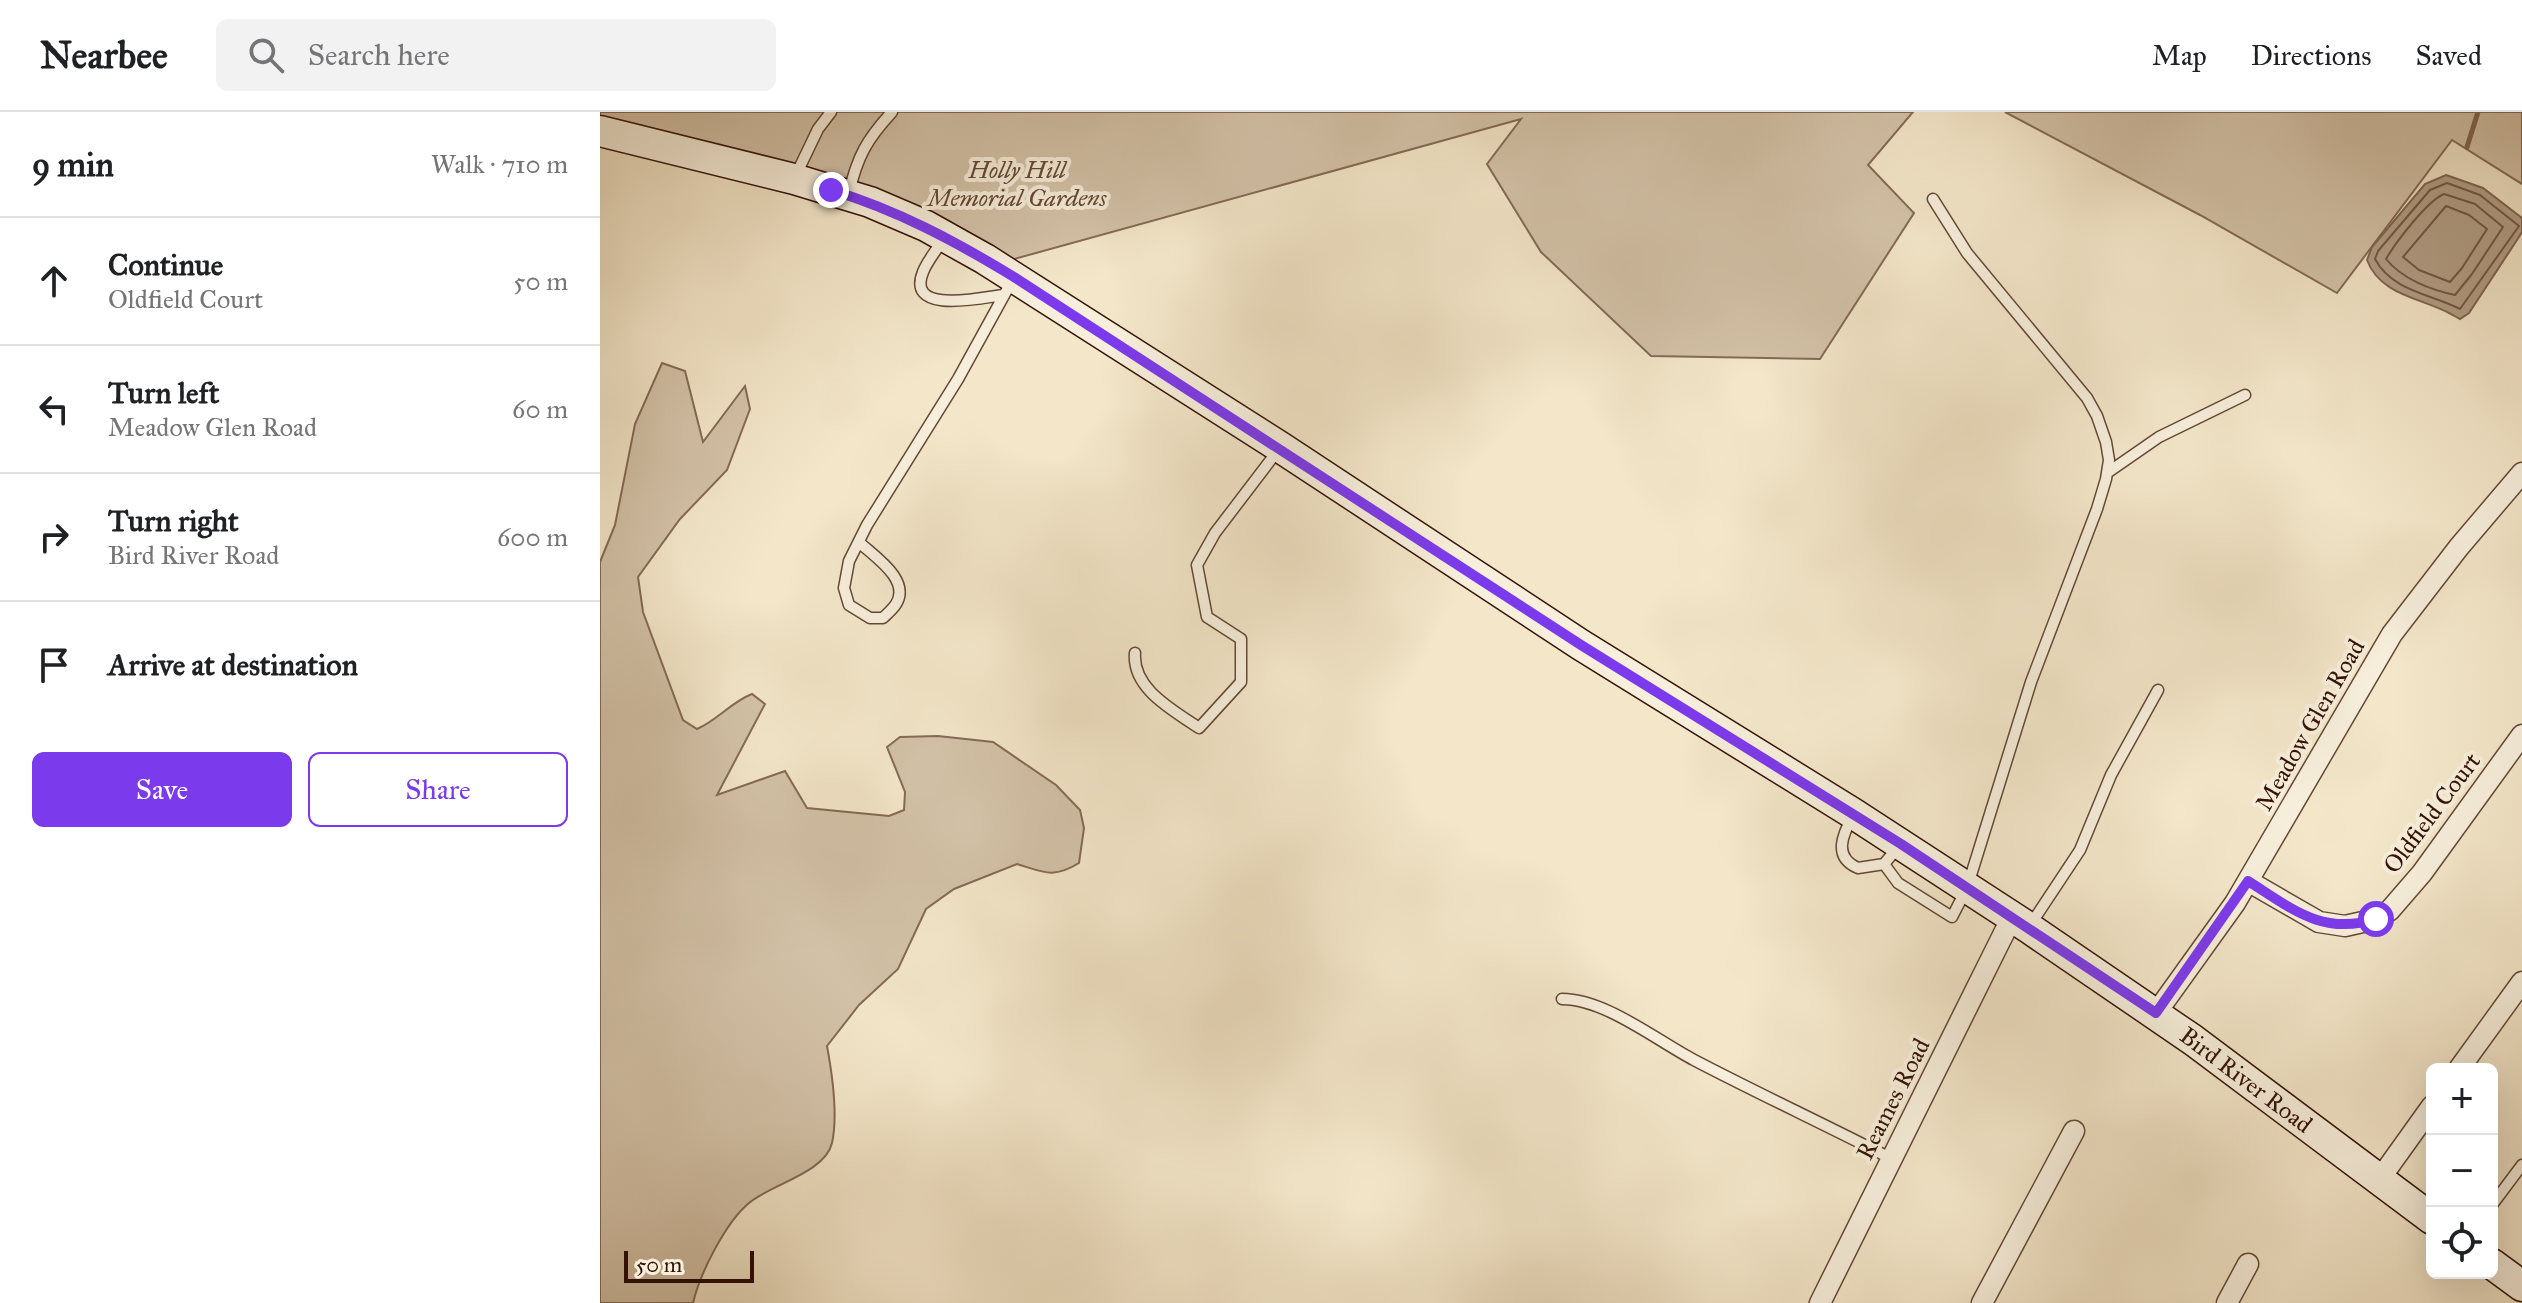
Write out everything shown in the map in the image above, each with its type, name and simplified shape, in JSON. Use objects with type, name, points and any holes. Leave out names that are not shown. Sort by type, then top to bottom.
[{"type":"street","name":"Bird River Road","points":[[600,131],[848,195],[897,213],[945,236],[1008,286],[1280,447],[1581,645],[1854,814],[1892,854],[1967,888],[2020,923],[2156,1013],[2426,1215]]},
{"type":"street","name":"Meadow Glen Road","points":[[2156,1013],[2248,881],[2392,634],[2522,473]]},
{"type":"street","name":"Oldfield Court","points":[[2248,881],[2319,922],[2345,926],[2376,919],[2390,910],[2422,873],[2522,735]]},
{"type":"street","name":"Reames Road","points":[[1820,1303],[1892,1159],[2020,923]]},
{"type":"street","points":[[2463,1063],[2522,982]]},
{"type":"street","points":[[2379,1180],[2426,1114]]},
{"type":"street","points":[[1982,1303],[2074,1131]]},
{"type":"street","points":[[2227,1303],[2248,1264]]},
{"type":"street","points":[[2498,1268],[2522,1286]]},
{"type":"lane","points":[[794,179],[818,129],[831,112]]},
{"type":"lane","points":[[848,195],[860,154],[892,112]]},
{"type":"lane","points":[[1933,199],[1950,229],[1983,274],[2087,398],[2097,416],[2109,460],[2097,509],[2031,682],[1967,888]]},
{"type":"lane","points":[[945,236],[922,273],[921,287],[927,295],[941,302],[1008,286]]},
{"type":"lane","points":[[860,543],[895,577],[900,586],[896,604],[883,618],[870,618],[849,605],[844,588],[849,561],[867,525],[958,379],[1008,286]]},
{"type":"lane","points":[[2107,473],[2159,437],[2245,395]]},
{"type":"lane","points":[[1135,653],[1134,667],[1154,697],[1199,728],[1241,682],[1241,639],[1207,617],[1197,565],[1215,533],[1280,447]]},
{"type":"lane","points":[[2020,923],[2080,850],[2111,775],[2158,690]]},
{"type":"lane","points":[[1854,814],[1842,840],[1841,850],[1845,859],[1858,868],[1892,854]]},
{"type":"lane","points":[[1562,999],[1576,999],[1597,1006],[1695,1061],[1892,1159]]},
{"type":"lane","points":[[2498,1197],[2522,1165]]},
{"type":"green space","name":"Holly Hill Memorial Gardens","points":[[600,112],[1913,112],[1868,165],[1914,213],[1820,359],[1651,356],[1541,252],[1487,164],[1521,119],[1007,261],[600,122]]},
{"type":"green space","points":[[2005,112],[2522,112],[2522,184],[2452,140],[2337,293],[2200,215]]},
{"type":"green space","points":[[662,363],[685,371],[703,442],[745,386],[750,409],[727,470],[680,519],[638,577],[643,612],[683,720],[697,729],[752,694],[765,704],[717,795],[785,771],[807,808],[889,816],[904,810],[905,792],[887,747],[900,737],[938,736],[993,742],[1056,785],[1080,810],[1084,828],[1079,863],[1070,868],[1048,872],[1017,864],[954,889],[926,909],[898,969],[859,1005],[827,1046],[834,1120],[832,1143],[827,1153],[808,1170],[759,1196],[740,1212],[715,1249],[701,1277],[693,1303],[600,1303],[600,562],[615,525],[635,424]]},
{"type":"water","points":[[2446,175],[2483,188],[2522,218],[2522,232],[2469,313],[2460,319],[2391,288],[2373,272],[2367,260],[2372,247],[2425,184]]},
{"type":"waterway","points":[[2467,147],[2478,112]]},
{"type":"route","points":[[831,190],[870,202],[926,226],[1014,277],[1581,645],[1901,844],[2156,1013],[2248,881],[2319,922],[2345,926],[2376,919]]}]
